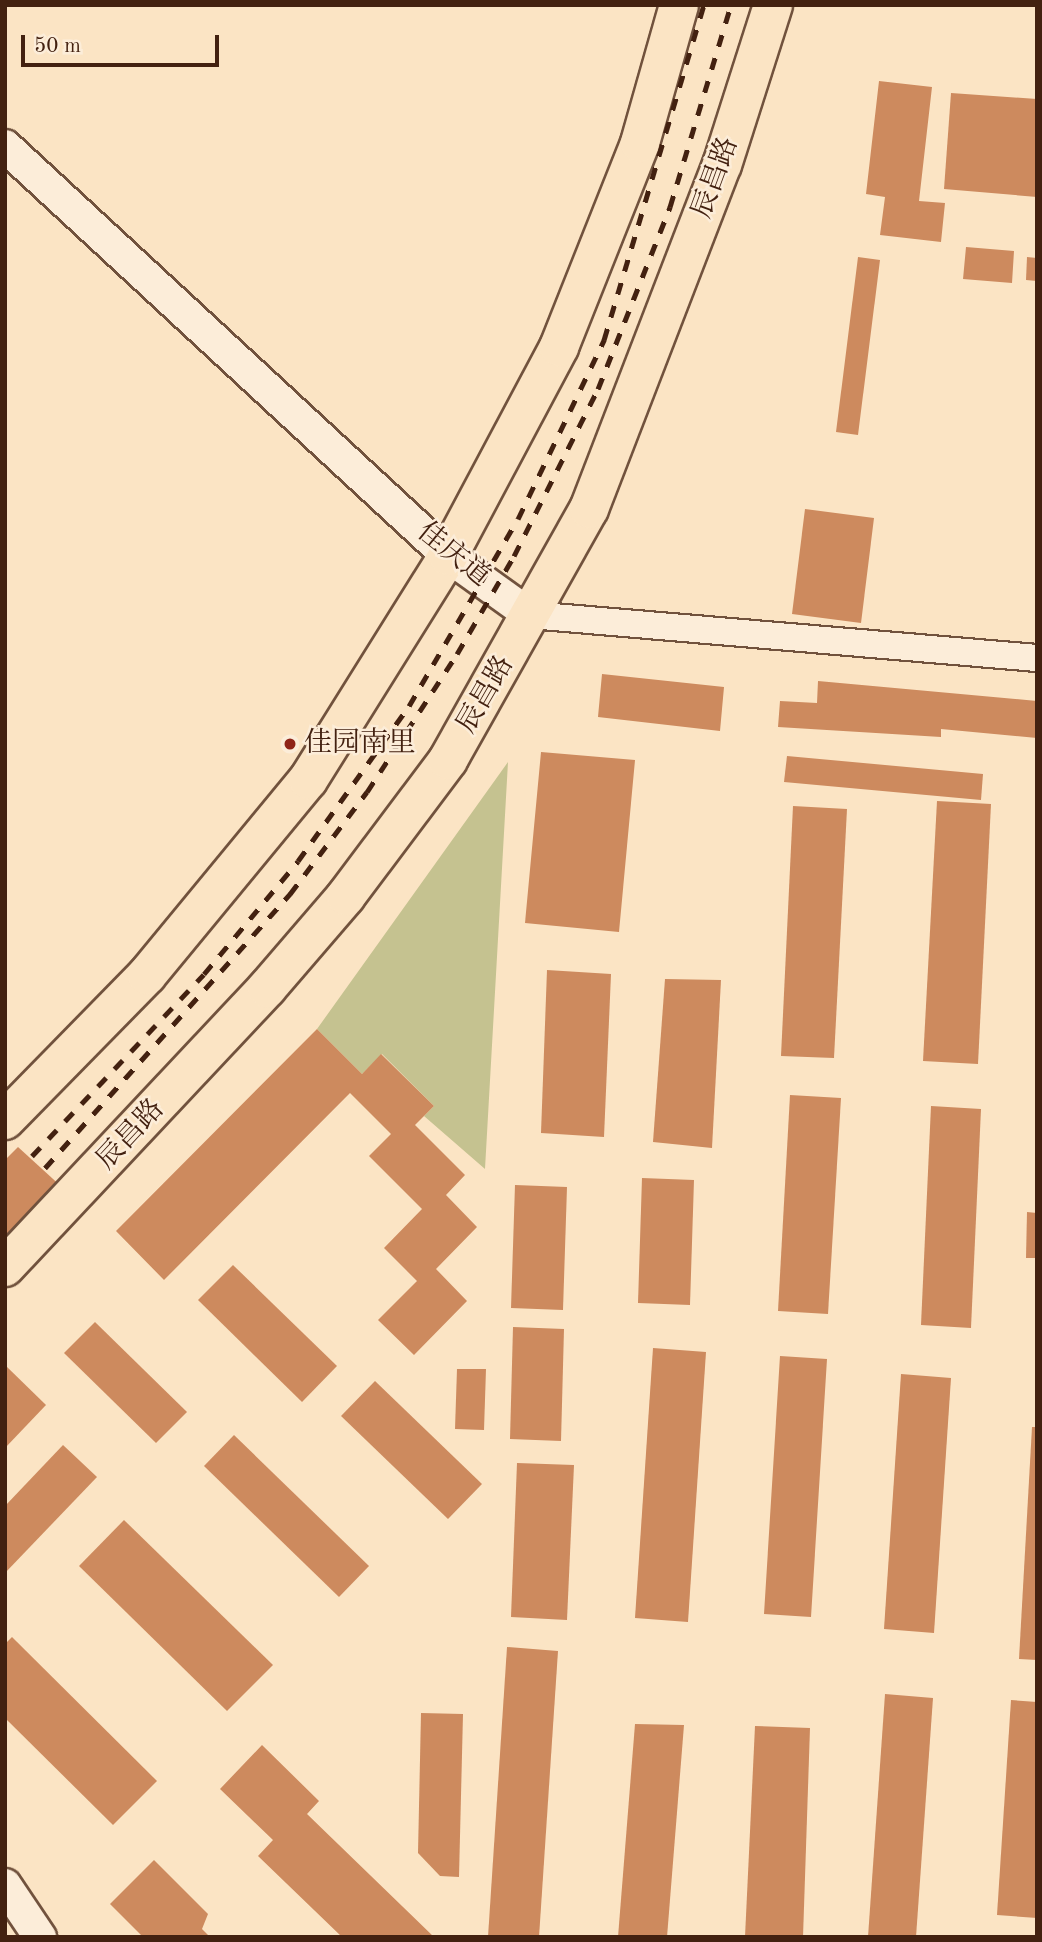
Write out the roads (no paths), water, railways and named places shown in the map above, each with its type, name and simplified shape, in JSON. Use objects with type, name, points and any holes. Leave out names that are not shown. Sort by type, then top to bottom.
[{"type":"main road","points":[[5,1121],[147,975],[308,780],[448,556],[559,346],[640,143],[679,5]]},
{"type":"main road","name":"辰昌路","points":[[5,1267],[249,1007],[346,896],[448,760],[594,496],[722,165],[774,5]]},
{"type":"street","name":"佳庆道","points":[[5,146],[448,556],[530,615]]},
{"type":"street","points":[[530,615],[1037,658]]},
{"type":"street","points":[[5,1885],[40,1937]]},
{"type":"railway","points":[[32,1156],[204,974],[298,861],[409,706],[518,519],[604,340],[704,5]]},
{"type":"railway","points":[[45,1168],[290,894],[367,792],[457,654],[514,556],[598,389],[670,207],[731,5]]},
{"type":"place","name":"佳园南里","points":[[290,744]]}]
